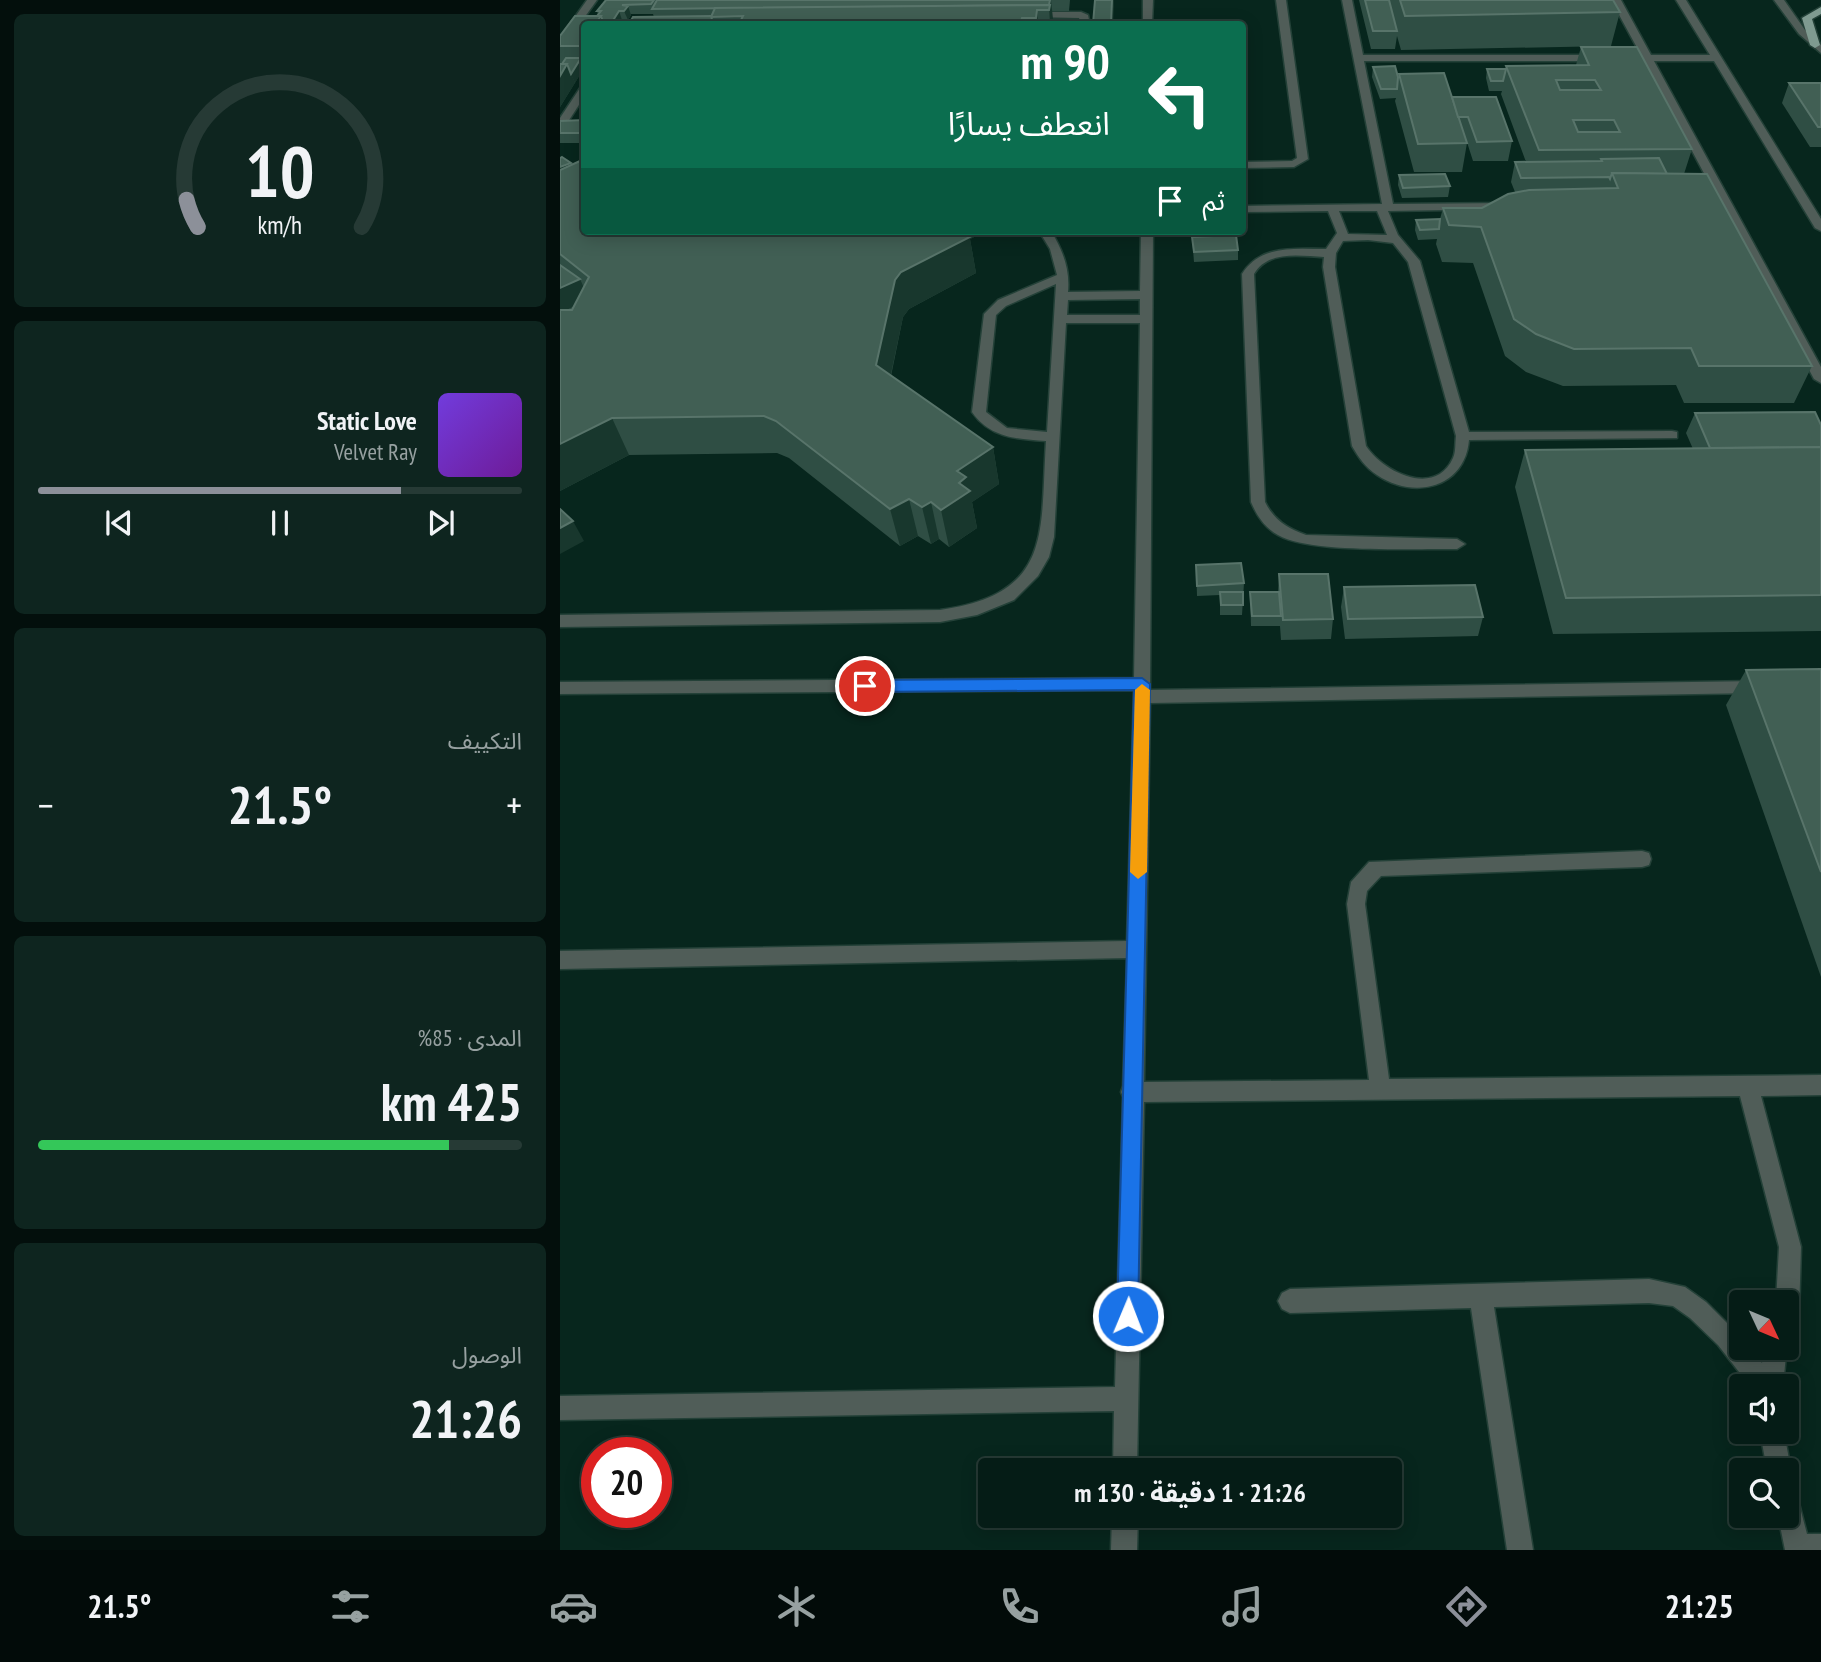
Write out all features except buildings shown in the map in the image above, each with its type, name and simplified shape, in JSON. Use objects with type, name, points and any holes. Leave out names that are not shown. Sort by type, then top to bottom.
[{"type":"main road","points":[[1818,47],[1807,18],[1821,10]]},
{"type":"street","points":[[560,45],[592,0]]},
{"type":"street","points":[[1147,21],[1148,0]]},
{"type":"street","points":[[1246,164],[1294,164],[1303,159],[1281,0]]},
{"type":"street","points":[[1332,208],[1343,229],[1341,238],[1330,253],[1334,295],[1359,446],[1365,460],[1380,473],[1401,481],[1424,482],[1445,477],[1459,466],[1464,452],[1463,436],[1414,261],[1396,240],[1385,207],[1347,0]]},
{"type":"street","points":[[1616,0],[1821,379]]},
{"type":"street","points":[[1681,0],[1821,228]]},
{"type":"street","points":[[1779,0],[1818,47]]},
{"type":"street","points":[[1022,15],[1081,15],[1085,17],[1085,21]]},
{"type":"street","points":[[1359,58],[1716,58]]},
{"type":"street","points":[[560,126],[581,94]]},
{"type":"street","points":[[1246,209],[1522,206]]},
{"type":"street","points":[[560,621],[906,618],[972,612],[1003,600],[1027,581],[1042,560],[1047,537],[1061,319],[1063,277],[1056,249],[1047,235]]},
{"type":"street","points":[[1125,1458],[1131,1092],[1142,690],[1146,235]]},
{"type":"street","points":[[1341,238],[1368,236],[1396,240]]},
{"type":"street","points":[[1330,253],[1269,255],[1251,266],[1248,274],[1258,502],[1263,514],[1286,535],[1305,540],[1457,544]]},
{"type":"street","points":[[1054,437],[998,430],[983,419],[979,412],[990,314],[1002,303],[1063,277]]},
{"type":"street","points":[[1061,296],[1145,295]]},
{"type":"street","points":[[1061,319],[1146,318]]},
{"type":"street","points":[[1463,436],[1672,435]]},
{"type":"street","points":[[560,688],[1142,690],[1779,687]]},
{"type":"street","points":[[1380,1088],[1356,904],[1358,888],[1376,867],[1642,859]]},
{"type":"street","points":[[560,960],[1136,949]]},
{"type":"street","points":[[1748,1085],[1790,1247],[1788,1290]]},
{"type":"street","points":[[1131,1092],[1821,1085]]},
{"type":"street","points":[[1290,1301],[1649,1292],[1677,1295],[1726,1337],[1755,1374]]},
{"type":"street","points":[[1481,1296],[1520,1550]]},
{"type":"street","points":[[560,1408],[1126,1399]]},
{"type":"street","points":[[1124,1550],[1125,1528]]},
{"type":"street","points":[[1798,1528],[1806,1548]]},
{"type":"slow traffic","points":[[1138,872],[1142,690]]},
{"type":"route","points":[[865,686],[1142,684],[1128,1316]]}]
